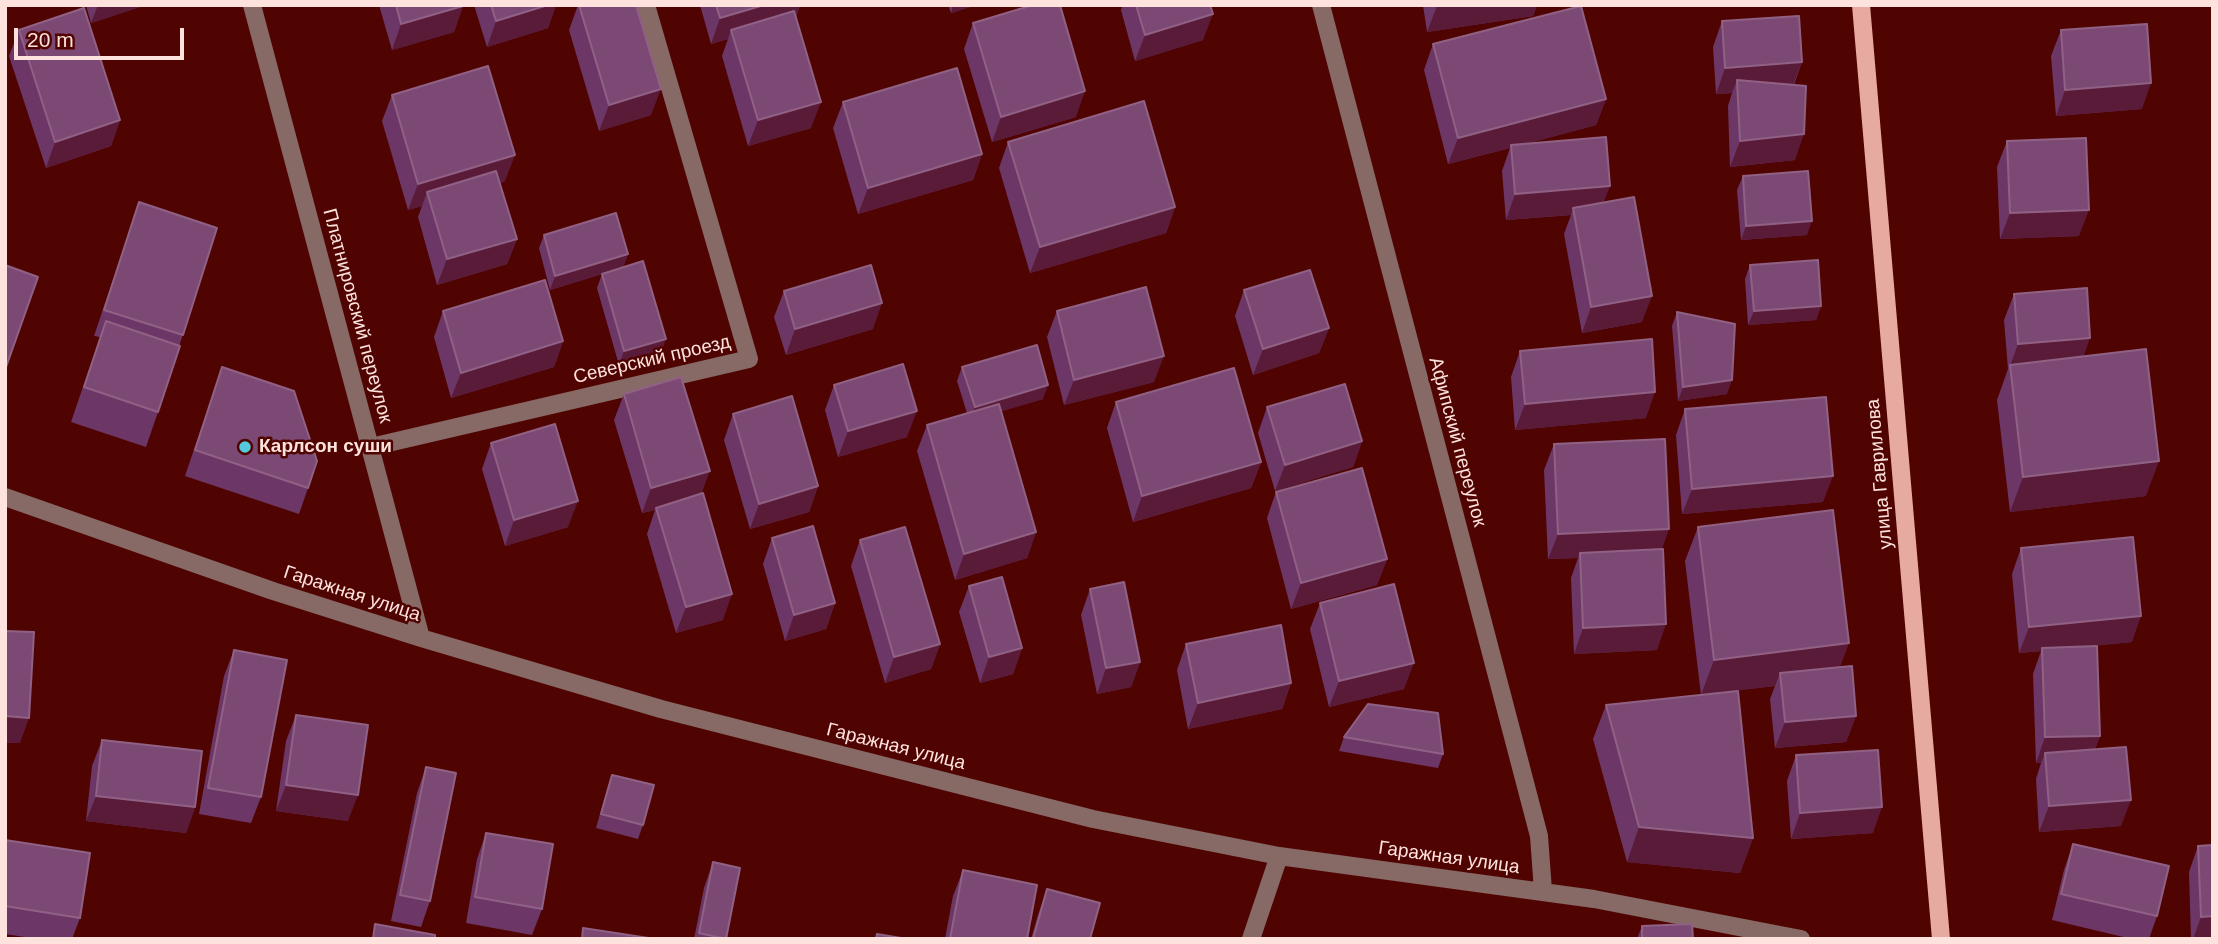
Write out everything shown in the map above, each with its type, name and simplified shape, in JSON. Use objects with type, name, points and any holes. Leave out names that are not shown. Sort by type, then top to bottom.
[{"type":"main road","name":"улица Гаврилова","points":[[1861,5],[1941,939]]},
{"type":"street","name":"Платнировский переулок","points":[[252,5],[421,638]]},
{"type":"street","name":"Северский проезд","points":[[371,447],[749,359],[646,5]]},
{"type":"street","name":"Афипский переулок","points":[[1321,5],[1539,836],[1543,891]]},
{"type":"street","name":"Гаражная улица","points":[[5,497],[273,591],[421,638],[661,709],[1093,819],[1279,856],[1543,891],[1801,939]]},
{"type":"street","points":[[1251,939],[1279,856]]},
{"type":"building","points":[[396,5],[463,5],[463,6],[401,24]]},
{"type":"building","points":[[491,5],[548,5],[496,21]]},
{"type":"building","points":[[579,5],[636,5],[661,89],[609,105]]},
{"type":"building","points":[[716,5],[764,5],[720,18]]},
{"type":"building","points":[[1033,5],[1060,5],[1085,91],[1001,117],[973,23]]},
{"type":"building","points":[[1136,5],[1210,5],[1213,14],[1145,35]]},
{"type":"building","points":[[1581,6],[1606,99],[1458,138],[1433,44]]},
{"type":"building","points":[[84,8],[120,120],[55,142],[19,30]]},
{"type":"building","points":[[794,11],[821,102],[758,120],[731,30]]},
{"type":"building","points":[[1799,16],[1802,62],[1725,68],[1722,21]]},
{"type":"building","points":[[2147,24],[2151,83],[2065,90],[2061,30]]},
{"type":"building","points":[[488,66],[515,155],[418,184],[392,95]]},
{"type":"building","points":[[957,68],[982,154],[868,188],[843,102]]},
{"type":"building","points":[[1737,80],[1806,86],[1804,134],[1740,141]]},
{"type":"building","points":[[1144,101],[1175,207],[1040,247],[1008,142]]},
{"type":"building","points":[[1606,137],[1610,186],[1515,194],[1511,145]]},
{"type":"building","points":[[2086,138],[2089,210],[2010,213],[2007,141]]},
{"type":"building","points":[[496,171],[517,239],[447,259],[427,192]]},
{"type":"building","points":[[1808,171],[1812,221],[1746,226],[1743,176]]},
{"type":"building","points":[[1634,197],[1652,296],[1591,307],[1573,208]]},
{"type":"building","points":[[139,202],[217,228],[183,335],[104,310]]},
{"type":"building","points":[[616,213],[628,254],[555,276],[544,235]]},
{"type":"building","points":[[1818,260],[1821,306],[1754,311],[1750,265]]},
{"type":"building","points":[[643,261],[666,339],[624,351],[602,274]]},
{"type":"building","points":[[5,265],[38,277],[5,370]]},
{"type":"building","points":[[871,265],[882,303],[795,329],[784,291]]},
{"type":"building","points":[[1310,270],[1329,328],[1263,349],[1244,290]]},
{"type":"building","points":[[545,280],[563,341],[461,373],[443,311]]},
{"type":"building","points":[[1146,287],[1164,356],[1074,380],[1057,311]]},
{"type":"building","points":[[2087,288],[2090,338],[2018,344],[2014,294]]},
{"type":"building","points":[[1677,312],[1735,324],[1732,380],[1683,387]]},
{"type":"building","points":[[106,321],[180,346],[158,412],[84,387]]},
{"type":"building","points":[[1652,339],[1655,392],[1525,404],[1520,351]]},
{"type":"building","points":[[1037,345],[1048,385],[975,407],[962,367]]},
{"type":"building","points":[[2146,349],[2159,461],[2023,477],[2010,365]]},
{"type":"building","points":[[903,364],[917,411],[848,431],[834,385]]},
{"type":"building","name":"Карлсон суши","points":[[222,367],[294,391],[317,461],[308,488],[195,450]]},
{"type":"building","points":[[1234,368],[1261,462],[1142,496],[1116,402]]},
{"type":"building","points":[[681,377],[710,471],[651,488],[624,394]]},
{"type":"building","points":[[1345,384],[1362,441],[1285,465],[1267,407]]},
{"type":"building","points":[[792,396],[818,486],[759,504],[733,414]]},
{"type":"building","points":[[1826,397],[1833,476],[1692,489],[1685,409]]},
{"type":"building","points":[[999,404],[1036,532],[964,554],[927,425]]},
{"type":"building","points":[[555,424],[578,501],[514,520],[491,443]]},
{"type":"building","points":[[1665,439],[1669,529],[1558,534],[1554,444]]},
{"type":"building","points":[[1362,468],[1387,559],[1301,583],[1276,492]]},
{"type":"building","points":[[703,493],[732,594],[686,607],[656,508]]},
{"type":"building","points":[[1833,510],[1849,643],[1714,660],[1698,527]]},
{"type":"building","points":[[813,526],[835,603],[794,615],[772,538]]},
{"type":"building","points":[[905,527],[940,644],[894,657],[860,540]]},
{"type":"building","points":[[2133,537],[2141,616],[2029,627],[2021,548]]},
{"type":"building","points":[[1663,549],[1666,624],[1583,628],[1580,553]]},
{"type":"building","points":[[1002,577],[1022,648],[989,657],[969,586]]},
{"type":"building","points":[[1124,582],[1140,662],[1106,668],[1090,589]]},
{"type":"building","points":[[1394,584],[1414,663],[1339,681],[1320,603]]},
{"type":"building","points":[[1281,625],[1291,683],[1198,703],[1186,644]]},
{"type":"building","points":[[5,631],[34,632],[29,718],[5,716]]},
{"type":"building","points":[[2097,646],[2100,736],[2045,737],[2042,648]]},
{"type":"building","points":[[234,650],[287,660],[261,797],[208,788]]},
{"type":"building","points":[[1852,666],[1856,716],[1785,722],[1780,673]]},
{"type":"building","points":[[1738,691],[1753,838],[1639,827],[1606,705]]},
{"type":"building","points":[[1368,704],[1438,713],[1443,754],[1344,737]]},
{"type":"building","points":[[296,715],[368,725],[358,795],[286,785]]},
{"type":"building","points":[[102,740],[202,751],[195,807],[96,796]]},
{"type":"building","points":[[2126,747],[2131,800],[2049,806],[2045,753]]},
{"type":"building","points":[[1878,750],[1882,807],[1800,813],[1796,755]]},
{"type":"building","points":[[426,767],[456,773],[430,901],[400,895]]},
{"type":"building","points":[[612,775],[654,785],[643,825],[601,814]]},
{"type":"building","points":[[486,833],[553,844],[542,909],[475,897]]},
{"type":"building","points":[[5,840],[90,853],[80,918],[5,906]]},
{"type":"building","points":[[2073,844],[2169,866],[2157,916],[2061,894]]},
{"type":"building","points":[[2213,845],[2213,916],[2201,917],[2198,846]]},
{"type":"building","points":[[713,862],[740,868],[726,939],[699,933]]},
{"type":"building","points":[[963,870],[1037,885],[1027,939],[950,939]]},
{"type":"building","points":[[1047,889],[1100,903],[1090,939],[1033,939]]},
{"type":"building","points":[[375,924],[435,935],[435,939],[373,939]]},
{"type":"building","points":[[1692,924],[1693,939],[1642,939],[1642,926]]},
{"type":"building","points":[[583,928],[655,939],[582,939]]},
{"type":"building","points":[[877,934],[907,939],[876,939]]},
{"type":"place","name":"Карлсон суши","points":[[245,447]]}]
